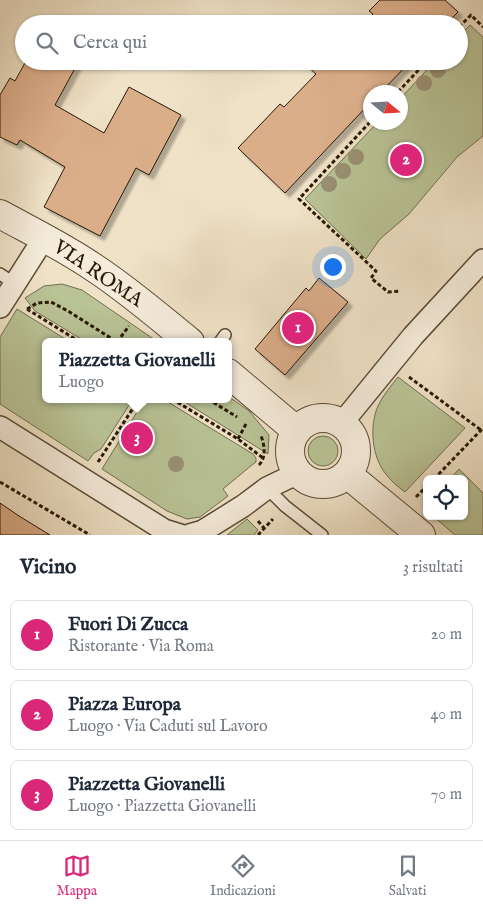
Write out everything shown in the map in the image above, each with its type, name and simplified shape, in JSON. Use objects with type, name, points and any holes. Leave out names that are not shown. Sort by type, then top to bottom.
[{"type":"street","name":"VIA ROMA","points":[[0,214],[93,267],[185,338]]},
{"type":"street","points":[[0,307],[8,279],[44,238]]},
{"type":"street","points":[[342,423],[413,336],[483,260]]},
{"type":"street","points":[[232,376],[297,431]]},
{"type":"street","points":[[318,418],[333,419],[342,423],[350,431],[355,442],[357,453],[354,464],[347,474],[338,481],[328,484],[317,484],[306,480],[298,473],[292,463],[290,452],[292,441],[297,431],[304,424],[318,418]]},
{"type":"street","points":[[0,427],[164,530],[180,535]]},
{"type":"street","points":[[189,535],[203,531],[243,506],[267,488],[298,473]]},
{"type":"street","points":[[347,474],[421,535]]},
{"type":"lane","points":[[267,488],[285,506],[322,535]]},
{"type":"path","points":[[468,18],[471,15],[483,27]]},
{"type":"path","points":[[405,85],[419,70]]},
{"type":"path","points":[[363,130],[300,199],[376,271],[371,278],[388,292],[400,291]]},
{"type":"path","points":[[74,338],[28,309],[37,302],[51,302],[111,338]]},
{"type":"path","points":[[405,374],[482,429],[438,475]]},
{"type":"path","points":[[95,467],[136,403]]},
{"type":"path","points":[[179,403],[238,439],[263,458],[263,441],[260,432]]},
{"type":"path","points":[[215,403],[239,418]]},
{"type":"path","points":[[246,423],[253,428]]},
{"type":"path","points":[[0,482],[90,535]]},
{"type":"path","points":[[414,500],[423,490]]},
{"type":"path","points":[[258,535],[264,528]]},
{"type":"green space","points":[[470,25],[483,37],[483,136],[457,157],[409,214],[380,239],[366,259],[305,199],[370,130],[408,130],[408,90],[427,70],[468,70],[468,27]]},
{"type":"green space","points":[[62,284],[82,290],[152,338],[79,338],[35,311],[25,298],[44,286]]},
{"type":"green space","points":[[17,309],[64,338],[42,338],[42,403],[130,403],[101,449],[94,453],[88,461],[0,404],[0,337]]},
{"type":"green space","points":[[398,377],[465,428],[405,492],[385,473],[377,458],[373,441],[373,423],[378,406]]},
{"type":"green space","points":[[232,399],[249,411],[269,435],[268,454],[186,403],[232,403]]},
{"type":"green space","points":[[143,403],[170,403],[253,454],[256,458],[256,462],[223,489],[228,496],[200,517],[187,519],[167,511],[102,469]]},
{"type":"green space","points":[[323,436],[334,440],[338,451],[334,462],[323,466],[312,462],[308,451],[312,440]]},
{"type":"green space","points":[[459,469],[465,475],[454,475]]},
{"type":"green space","points":[[468,478],[483,493],[483,535],[455,535],[438,520],[468,520]]},
{"type":"green space","points":[[247,519],[258,530],[254,535],[227,535]]},
{"type":"building","points":[[380,0],[445,0],[458,12],[455,15],[372,15],[369,11]]},
{"type":"building","points":[[21,70],[74,70],[55,105],[104,133],[129,87],[181,115],[149,175],[136,168],[100,236],[44,207],[65,167],[20,140],[17,145],[0,137],[0,95],[10,78],[15,81]]},
{"type":"building","points":[[312,70],[402,70],[388,85],[363,85],[363,110],[285,193],[238,148],[280,104],[284,107],[316,74]]},
{"type":"building","points":[[319,278],[348,302],[285,375],[255,349],[306,288],[309,291]]},
{"type":"building","points":[[0,503],[19,516],[50,535],[0,535]]},
{"type":"place","name":"Piazza Europa","points":[[406,160]]},
{"type":"place","name":"Fuori Di Zucca","points":[[298,328]]},
{"type":"place","name":"Piazzetta Giovanelli","points":[[137,438]]}]
